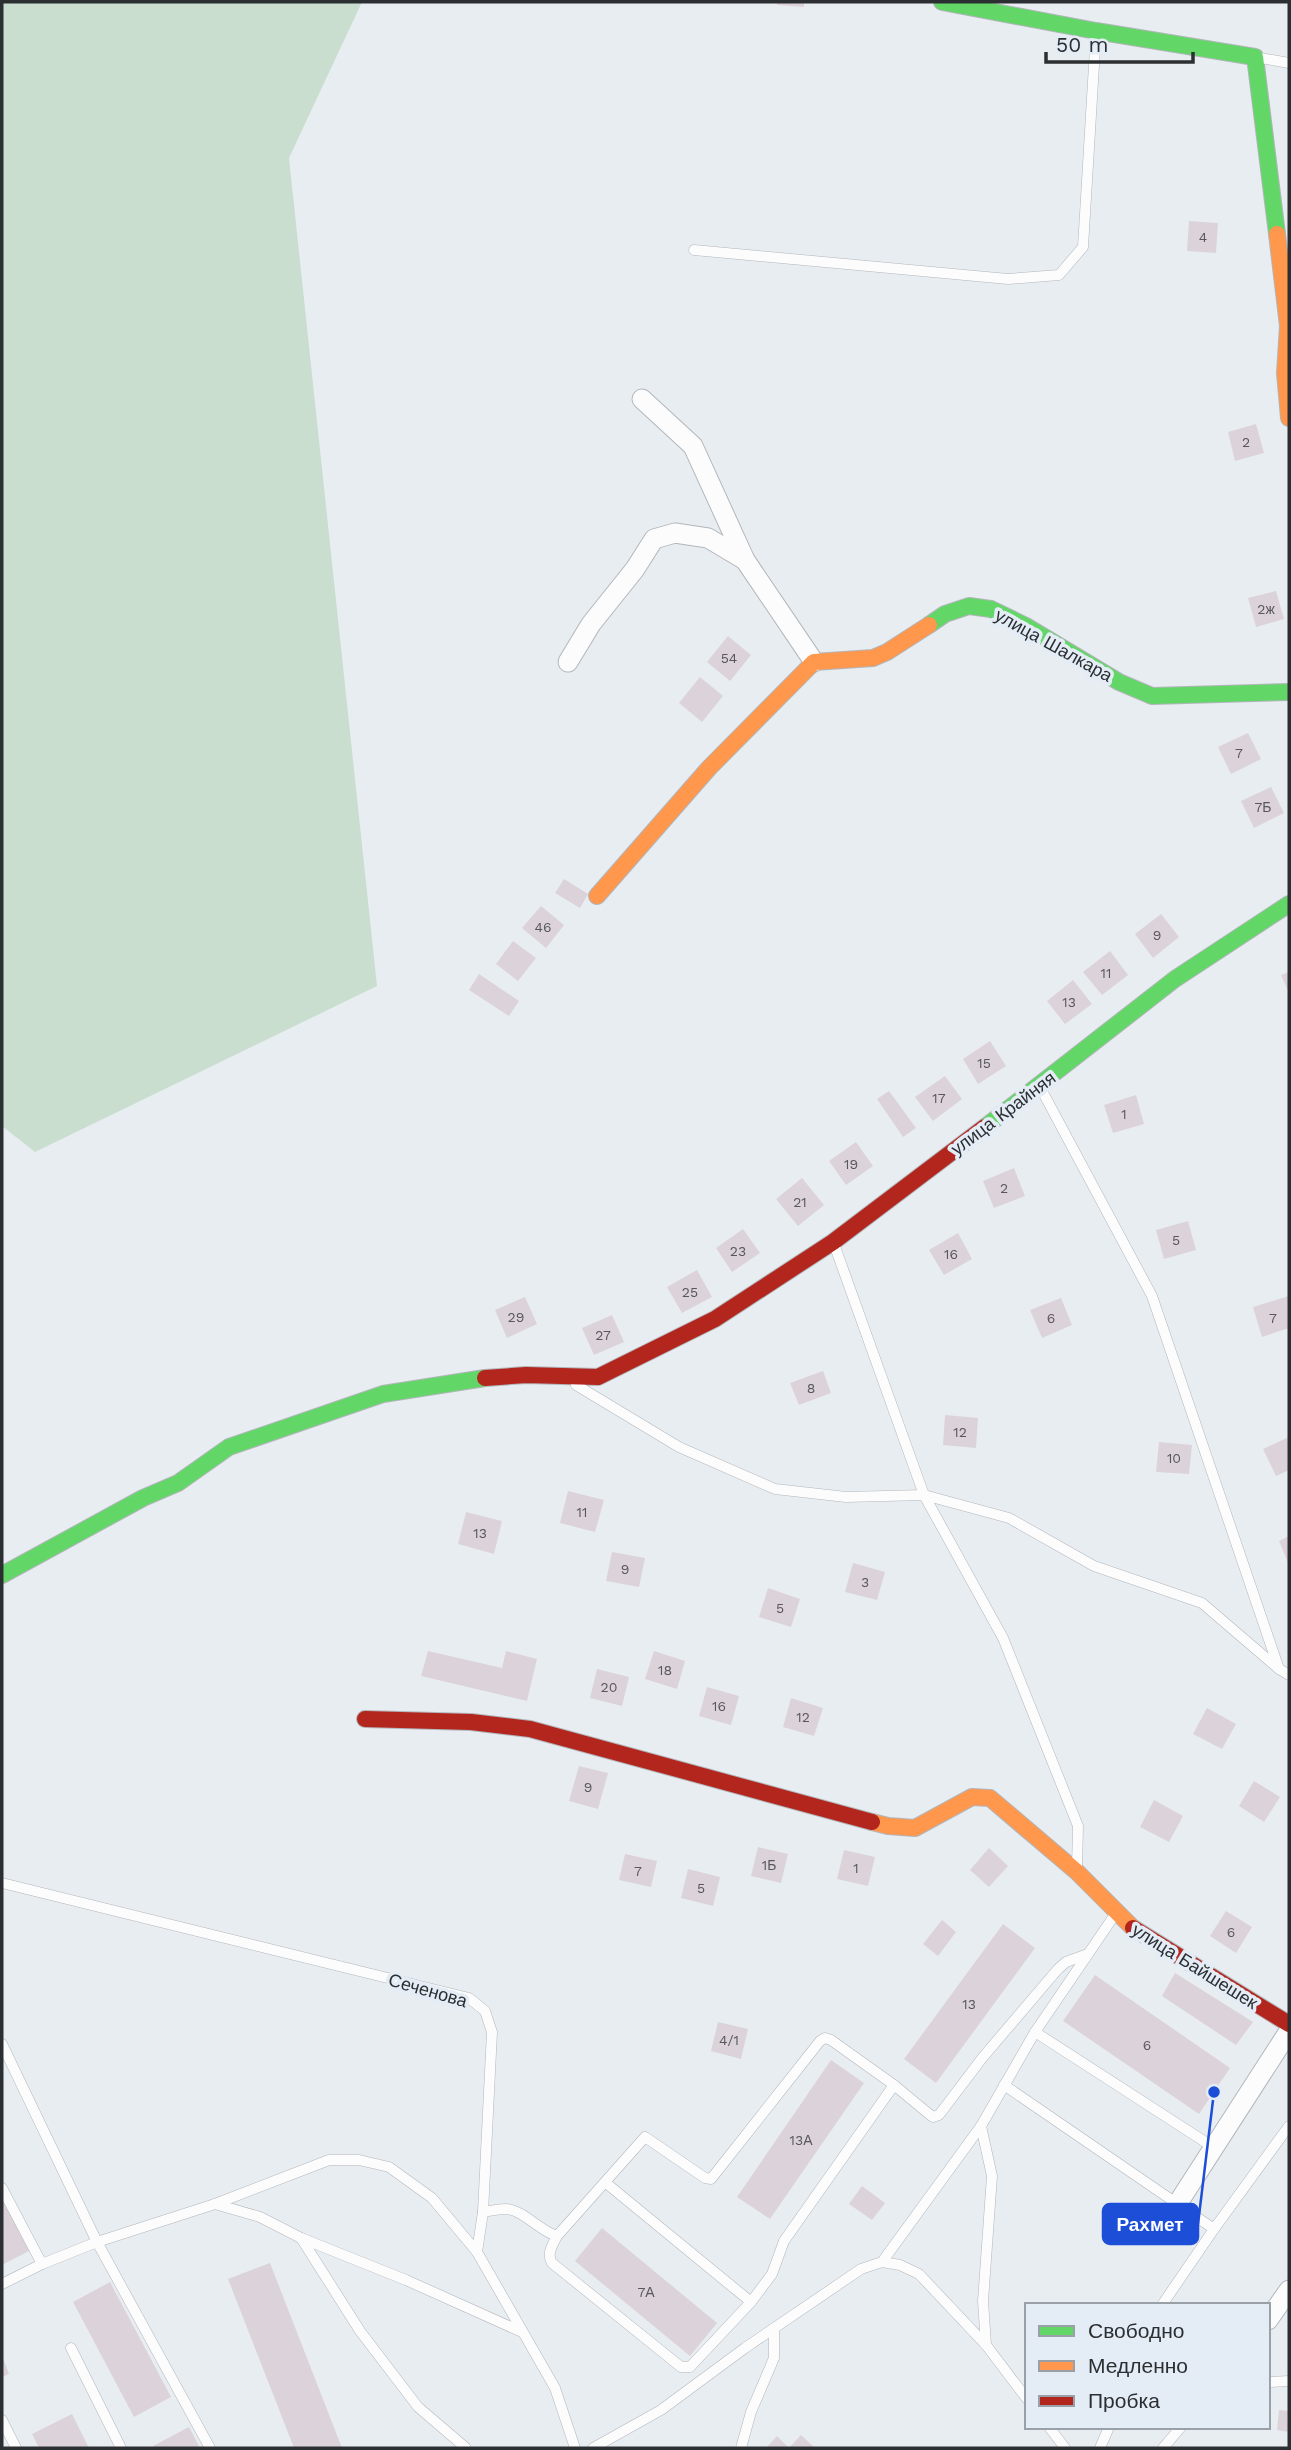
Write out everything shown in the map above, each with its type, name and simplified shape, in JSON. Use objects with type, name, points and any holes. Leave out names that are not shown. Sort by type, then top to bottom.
[{"type":"street","points":[[942,2],[1255,57],[1289,326],[1285,373],[1289,418]]},
{"type":"street","points":[[597,897],[709,768],[814,662],[745,560],[693,446],[642,399]]},
{"type":"street","points":[[568,662],[590,624],[635,569],[654,539],[675,533],[708,538],[745,560]]},
{"type":"street","name":"улица Шалкара","points":[[814,662],[873,657],[887,652],[945,614],[969,606],[991,609],[1026,626],[1119,682],[1152,696],[1289,692]]},
{"type":"street","name":"улица Крайняя","points":[[2,1575],[143,1498],[178,1483],[229,1447],[383,1394],[465,1380],[526,1375],[598,1377],[715,1319],[833,1242],[1175,979],[1289,904]]},
{"type":"street","name":"улица Байшешек","points":[[365,1719],[471,1722],[530,1729],[888,1826],[915,1828],[972,1797],[990,1798],[1077,1872],[1116,1913],[1151,1941],[1289,2024]]},
{"type":"street","points":[[1178,2203],[1289,2031]]},
{"type":"street","points":[[1270,2317],[1289,2290]]},
{"type":"lane","points":[[694,250],[1008,279],[1059,275],[1083,247],[1096,31]]},
{"type":"lane","points":[[1255,57],[1289,63]]},
{"type":"lane","points":[[1039,1086],[1152,1296],[1279,1669]]},
{"type":"lane","points":[[833,1242],[924,1494],[1003,1638],[1078,1826],[1077,1872]]},
{"type":"lane","points":[[565,1378],[679,1447],[775,1489],[846,1497],[924,1494],[1009,1518],[1094,1566],[1202,1603],[1289,1675]]},
{"type":"lane","name":"Сеченова","points":[[2,1883],[469,1998],[485,2011],[492,2032],[482,2212],[477,2252]]},
{"type":"lane","points":[[882,2262],[981,2126],[1035,2032],[1116,1913]]},
{"type":"lane","points":[[894,2085],[784,2241],[772,2274],[751,2302],[690,2367],[681,2367],[549,2259],[556,2236],[645,2137],[705,2178],[711,2179],[825,2038],[894,2085],[929,2114],[939,2115],[983,2057],[1058,1969],[1066,1962],[1088,1954]]},
{"type":"lane","points":[[1035,2032],[1213,2147]]},
{"type":"lane","points":[[2,2044],[4,2059],[97,2242],[210,2448]]},
{"type":"lane","points":[[1003,2085],[1214,2229]]},
{"type":"lane","points":[[981,2126],[992,2176],[983,2301],[986,2345]]},
{"type":"lane","points":[[1163,2303],[1289,2126]]},
{"type":"lane","points":[[2,2284],[41,2264],[97,2242],[215,2204],[329,2160],[359,2160],[389,2167],[432,2198],[477,2252],[555,2388],[575,2448]]},
{"type":"lane","points":[[606,2183],[751,2302]]},
{"type":"lane","points":[[2,2188],[41,2264]]},
{"type":"lane","points":[[215,2204],[260,2217],[301,2238],[407,2280],[523,2332]]},
{"type":"lane","points":[[482,2212],[507,2209],[515,2211],[546,2233],[556,2236]]},
{"type":"lane","points":[[301,2238],[360,2331],[418,2407],[466,2448]]},
{"type":"lane","points":[[593,2448],[661,2410],[861,2269],[882,2262],[900,2265],[919,2274],[986,2345],[1025,2396]]},
{"type":"lane","points":[[741,2448],[751,2412],[774,2358],[774,2328]]},
{"type":"lane","points":[[71,2348],[121,2448]]},
{"type":"lane","points":[[1270,2382],[1289,2381]]},
{"type":"lane","points":[[2,2420],[16,2448]]},
{"type":"lane","points":[[1051,2429],[1065,2448]]},
{"type":"lane","points":[[1100,2448],[1108,2429]]},
{"type":"lane","points":[[1163,2448],[1179,2429]]},
{"type":"green space","points":[[2,2],[362,2],[289,158],[377,986],[35,1152],[2,1126]]},
{"type":"building","points":[[777,2],[804,2],[804,7],[777,5]]},
{"type":"building","points":[[1189,221],[1218,223],[1216,253],[1187,251]]},
{"type":"building","points":[[1256,424],[1264,453],[1235,461],[1228,432]]},
{"type":"building","points":[[1276,591],[1284,619],[1256,627],[1248,598]]},
{"type":"building","points":[[728,636],[751,655],[730,681],[707,662]]},
{"type":"building","points":[[700,677],[723,696],[702,722],[679,703]]},
{"type":"building","points":[[1248,733],[1261,759],[1231,774],[1218,747]]},
{"type":"building","points":[[1271,787],[1284,813],[1254,828],[1241,801]]},
{"type":"building","points":[[564,879],[588,894],[580,908],[555,893]]},
{"type":"building","points":[[541,906],[564,925],[546,948],[522,928]]},
{"type":"building","points":[[1161,914],[1179,937],[1153,958],[1135,934]]},
{"type":"building","points":[[513,941],[536,958],[518,981],[496,964]]},
{"type":"building","points":[[1110,951],[1128,975],[1102,995],[1083,972]]},
{"type":"building","points":[[1289,972],[1289,993],[1281,975]]},
{"type":"building","points":[[479,974],[519,1001],[509,1016],[469,990]]},
{"type":"building","points":[[1073,980],[1092,1004],[1065,1024],[1047,1001]]},
{"type":"building","points":[[990,1041],[1006,1066],[978,1084],[963,1059]]},
{"type":"building","points":[[945,1076],[962,1099],[933,1121],[915,1097]]},
{"type":"building","points":[[889,1091],[916,1128],[903,1137],[877,1099]]},
{"type":"building","points":[[1136,1095],[1144,1124],[1113,1133],[1104,1105]]},
{"type":"building","points":[[856,1142],[873,1166],[846,1185],[829,1161]]},
{"type":"building","points":[[1014,1168],[1025,1196],[994,1208],[983,1181]]},
{"type":"building","points":[[802,1178],[824,1205],[798,1226],[776,1199]]},
{"type":"building","points":[[1188,1221],[1196,1250],[1164,1259],[1156,1230]]},
{"type":"building","points":[[743,1229],[760,1253],[732,1272],[716,1248]]},
{"type":"building","points":[[958,1233],[972,1259],[944,1275],[929,1250]]},
{"type":"building","points":[[697,1270],[712,1297],[682,1313],[667,1287]]},
{"type":"building","points":[[1289,1296],[1289,1328],[1262,1337],[1253,1307]]},
{"type":"building","points":[[525,1297],[537,1324],[507,1338],[495,1310]]},
{"type":"building","points":[[1061,1298],[1072,1325],[1042,1338],[1030,1310]]},
{"type":"building","points":[[612,1315],[624,1342],[594,1355],[582,1328]]},
{"type":"building","points":[[823,1371],[831,1393],[799,1405],[790,1383]]},
{"type":"building","points":[[945,1415],[978,1418],[976,1448],[943,1445]]},
{"type":"building","points":[[1289,1437],[1289,1470],[1276,1476],[1263,1449]]},
{"type":"building","points":[[1159,1442],[1192,1445],[1189,1474],[1156,1472]]},
{"type":"building","points":[[568,1491],[604,1500],[595,1532],[560,1523]]},
{"type":"building","points":[[466,1512],[502,1521],[494,1554],[458,1544]]},
{"type":"building","points":[[1289,1536],[1289,1565],[1279,1541]]},
{"type":"building","points":[[612,1552],[645,1558],[639,1587],[606,1581]]},
{"type":"building","points":[[853,1563],[885,1572],[877,1600],[845,1592]]},
{"type":"building","points":[[768,1588],[800,1599],[791,1627],[759,1617]]},
{"type":"building","points":[[428,1651],[502,1668],[506,1651],[537,1659],[527,1701],[421,1676]]},
{"type":"building","points":[[654,1651],[685,1661],[677,1689],[645,1679]]},
{"type":"building","points":[[597,1669],[629,1677],[622,1706],[590,1698]]},
{"type":"building","points":[[707,1687],[739,1696],[731,1725],[699,1716]]},
{"type":"building","points":[[791,1698],[823,1708],[814,1736],[783,1727]]},
{"type":"building","points":[[1207,1708],[1236,1724],[1222,1749],[1193,1734]]},
{"type":"building","points":[[579,1766],[608,1773],[598,1809],[569,1801]]},
{"type":"building","points":[[1254,1781],[1280,1797],[1264,1822],[1239,1806]]},
{"type":"building","points":[[1154,1800],[1183,1816],[1169,1842],[1140,1827]]},
{"type":"building","points":[[758,1847],[788,1854],[781,1883],[751,1876]]},
{"type":"building","points":[[989,1848],[1008,1866],[989,1887],[970,1870]]},
{"type":"building","points":[[844,1850],[875,1857],[868,1886],[837,1879]]},
{"type":"building","points":[[625,1854],[657,1861],[651,1887],[619,1880]]},
{"type":"building","points":[[688,1869],[720,1877],[713,1906],[681,1898]]},
{"type":"building","points":[[1226,1911],[1252,1927],[1236,1953],[1210,1936]]},
{"type":"building","points":[[942,1920],[956,1932],[938,1956],[923,1944]]},
{"type":"building","points":[[1003,1924],[1035,1948],[936,2083],[904,2059]]},
{"type":"building","points":[[1175,1973],[1253,2022],[1236,2045],[1162,1996]]},
{"type":"building","points":[[1095,1975],[1230,2068],[1199,2114],[1063,2021]]},
{"type":"building","points":[[718,2022],[748,2029],[741,2059],[711,2051]]},
{"type":"building","points":[[831,2060],[864,2083],[770,2219],[737,2197]]},
{"type":"building","points":[[862,2186],[885,2203],[872,2220],[849,2204]]},
{"type":"building","points":[[2,2197],[29,2251],[2,2265]]},
{"type":"building","points":[[602,2228],[717,2323],[690,2356],[575,2261]]},
{"type":"building","points":[[270,2263],[342,2448],[294,2448],[228,2279]]},
{"type":"building","points":[[110,2282],[171,2397],[134,2417],[73,2302]]},
{"type":"building","points":[[2,2355],[9,2374],[2,2377]]},
{"type":"building","points":[[1279,2410],[1289,2411],[1289,2432],[1277,2430]]},
{"type":"building","points":[[72,2414],[89,2448],[39,2448],[32,2434]]},
{"type":"building","points":[[189,2427],[200,2448],[153,2446]]},
{"type":"building","points":[[801,2435],[815,2448],[789,2448]]},
{"type":"building","points":[[777,2436],[789,2448],[766,2448]]},
{"type":"traffic: fast","points":[[942,2],[1255,57],[1277,234]]},
{"type":"traffic: fast","points":[[929,625],[945,614],[969,606],[991,609],[1026,626],[1119,682],[1152,696],[1289,692]]},
{"type":"traffic: fast","points":[[985,1127],[1175,979],[1289,904]]},
{"type":"traffic: fast","points":[[2,1575],[143,1498],[178,1483],[229,1447],[383,1394],[485,1378]]},
{"type":"traffic: slow","points":[[1277,234],[1288,326],[1285,373],[1289,418]]},
{"type":"traffic: slow","points":[[597,896],[709,768],[814,662],[873,658],[929,625]]},
{"type":"traffic: slow","points":[[872,1822],[915,1828],[972,1797],[990,1798],[1077,1872],[1133,1928]]},
{"type":"traffic: jam","points":[[485,1378],[526,1375],[598,1377],[715,1319],[833,1242],[985,1127]]},
{"type":"traffic: jam","points":[[365,1719],[471,1722],[530,1729],[872,1822]]},
{"type":"traffic: jam","points":[[1133,1928],[1289,2024]]},
{"type":"place","name":"Рахмет","points":[[1214,2092]]}]
